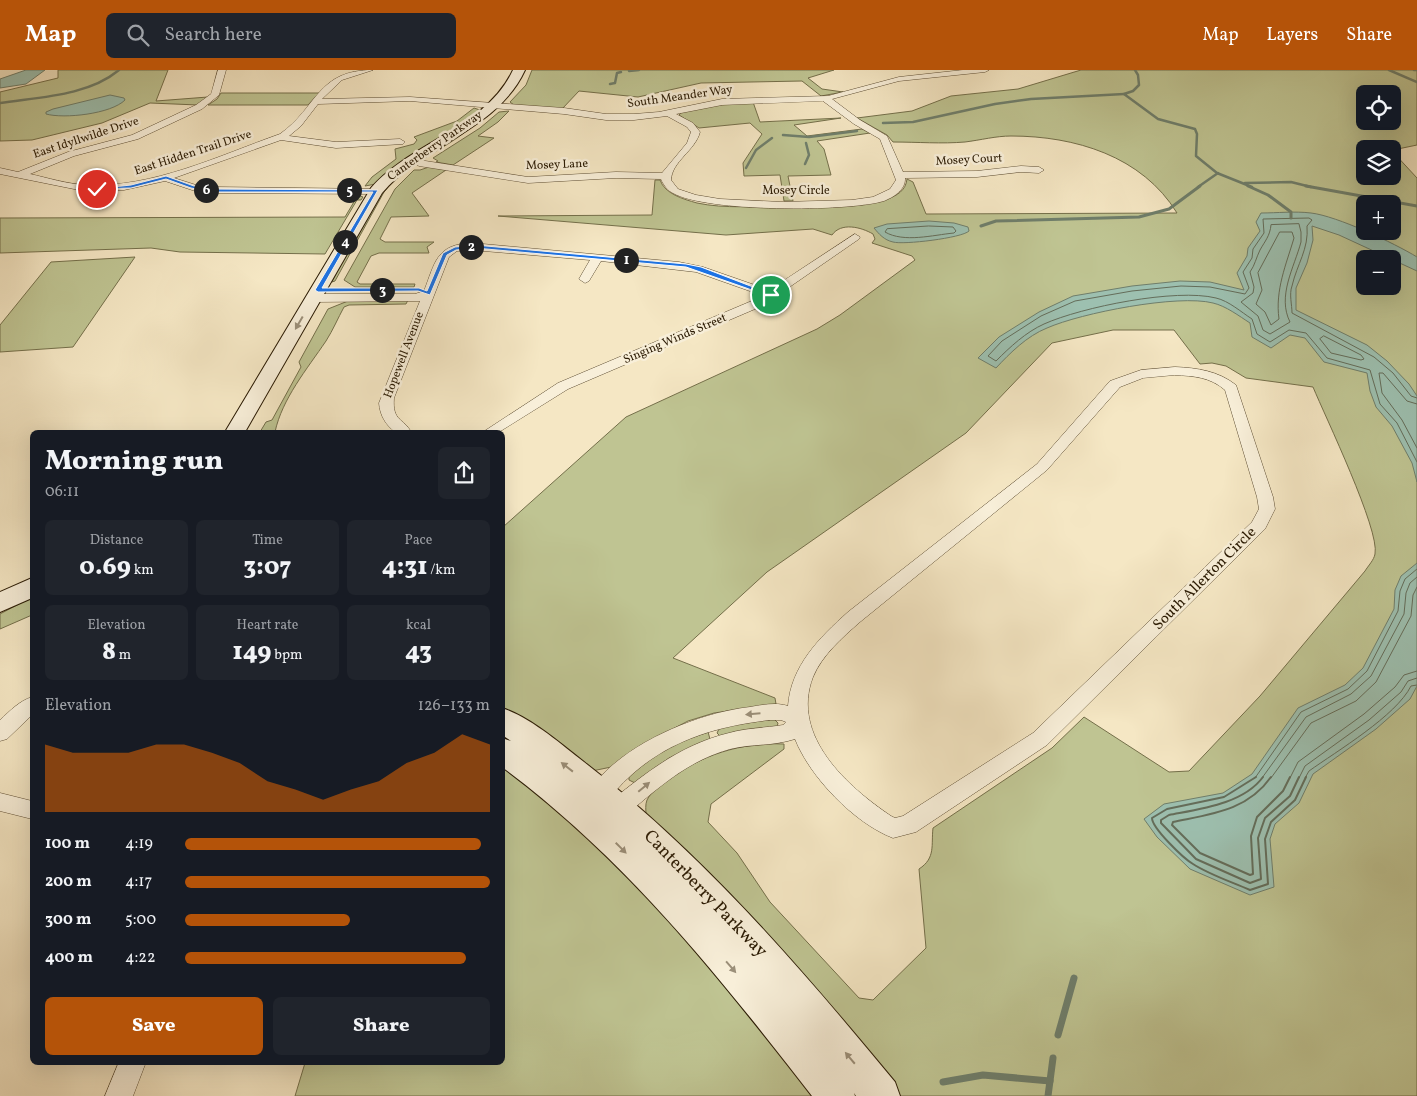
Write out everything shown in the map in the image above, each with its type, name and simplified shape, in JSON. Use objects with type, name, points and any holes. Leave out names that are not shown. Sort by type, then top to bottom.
[{"type":"street","name":"East Idyllwilde Drive","points":[[21,174],[71,154],[135,137],[199,107],[215,95],[222,70]]},
{"type":"street","name":"East Hidden Trail Drive","points":[[0,171],[97,189],[131,186],[166,178],[280,136],[292,128],[332,84],[340,78],[369,70]]},
{"type":"street","name":"Canterberry Parkway","points":[[255,430],[376,191],[401,167],[496,106],[513,84],[518,70]]},
{"type":"street","name":"Canterberry Parkway","points":[[236,430],[390,189],[401,176],[472,129],[522,85],[528,70]]},
{"type":"street","name":"South Meander Way","points":[[316,102],[405,99],[618,118],[668,113],[722,102],[825,98],[899,79],[985,70]]},
{"type":"street","points":[[825,98],[857,122],[884,138],[900,175]]},
{"type":"street","points":[[666,176],[696,134],[692,126],[668,113]]},
{"type":"street","points":[[280,136],[330,144],[400,142]]},
{"type":"street","name":"Mosey Lane","points":[[419,163],[526,180],[616,174],[666,176]]},
{"type":"street","name":"Mosey Court","points":[[900,175],[977,174],[1021,169],[1039,170]]},
{"type":"street","name":"Mosey Circle","points":[[666,176],[673,190],[685,196],[703,201],[787,204],[852,203],[872,200],[895,190],[901,182],[900,175]]},
{"type":"street","points":[[166,178],[193,188],[212,190],[376,191]]},
{"type":"street","name":"Singing Winds Street","points":[[493,430],[562,386],[746,309],[771,295],[855,237]]},
{"type":"street","name":"Hopewell Avenue","points":[[402,430],[391,419],[386,403],[388,392],[448,248],[490,247],[597,257]]},
{"type":"street","points":[[585,279],[597,257],[692,267],[771,295]]},
{"type":"street","points":[[323,294],[416,298],[428,294]]},
{"type":"street","name":"South Allerton Circle","points":[[1176,372],[1211,375],[1225,381],[1232,388],[1265,497],[1267,509],[1263,520],[1033,745],[908,825],[893,828],[874,817],[824,770],[807,744],[800,721],[798,702],[802,680],[813,660],[827,643],[854,617],[1042,467],[1115,384],[1130,376],[1143,373],[1176,372]]},
{"type":"street","points":[[0,603],[30,588]]},
{"type":"street","points":[[0,733],[18,715],[30,706]]},
{"type":"street","name":"Canterberry Parkway","points":[[505,721],[550,753],[601,805],[625,852],[715,947],[765,1006],[836,1096]]},
{"type":"street","points":[[601,805],[678,762],[729,741],[788,734],[800,721]]},
{"type":"street","name":"Canterberry Parkway","points":[[505,752],[601,805],[676,860],[726,911],[881,1096]]},
{"type":"street","points":[[0,802],[30,810]]},
{"type":"street","points":[[119,1096],[132,1065]]},
{"type":"green space","points":[[58,70],[168,70],[156,101],[208,97],[198,105],[150,103],[102,123],[32,140],[0,141],[0,92],[58,78]]},
{"type":"green space","points":[[532,70],[834,70],[808,78],[822,89],[843,92],[821,96],[802,81],[701,83],[638,97],[579,91],[562,109],[514,105],[510,102],[526,85]]},
{"type":"green space","points":[[1081,70],[1417,70],[1417,145],[1401,148],[1401,140],[1356,140],[1356,185],[1401,185],[1401,161],[1417,178],[1417,1096],[894,1096],[646,815],[646,802],[651,794],[693,764],[707,757],[737,748],[753,745],[784,744],[784,749],[711,804],[708,822],[737,853],[770,902],[859,998],[873,1000],[926,948],[919,869],[930,856],[933,828],[1052,748],[1084,717],[1169,772],[1189,771],[1260,696],[1365,571],[1375,554],[1369,522],[1361,498],[1313,387],[1246,378],[1226,366],[1212,363],[1200,364],[1174,330],[1113,330],[1052,343],[966,433],[767,572],[673,658],[775,698],[776,704],[714,713],[688,721],[640,746],[616,766],[592,771],[505,711],[505,525],[626,417],[817,329],[840,315],[915,260],[912,256],[872,243],[875,239],[873,234],[863,229],[851,227],[841,228],[832,235],[813,229],[726,235],[498,216],[652,215],[655,180],[660,180],[666,189],[680,198],[718,206],[836,207],[862,205],[894,196],[903,189],[907,179],[913,182],[926,214],[1177,213],[1162,193],[1145,177],[1105,153],[1082,145],[1059,140],[1011,136],[956,143],[893,142],[887,135],[857,118],[912,111],[951,96],[1018,89]]},
{"type":"green space","points":[[221,93],[319,93],[308,105],[208,105],[217,99]]},
{"type":"green space","points":[[753,102],[760,122],[841,118],[794,125],[807,136],[862,129],[870,133],[817,141],[824,149],[831,175],[788,176],[793,201],[784,201],[780,175],[744,176],[743,163],[762,134],[750,123],[699,128],[679,115],[682,112],[707,106]]},
{"type":"green space","points":[[474,108],[480,110],[470,119],[376,184],[365,186],[372,177],[396,159],[395,149],[414,144],[417,140],[414,137],[457,121]]},
{"type":"green space","points":[[509,111],[498,122],[478,136],[494,138],[453,165],[436,162],[438,161],[433,158],[480,128],[499,112]]},
{"type":"green space","points":[[469,129],[403,173],[384,192],[335,281],[332,282],[361,223],[395,174]]},
{"type":"green space","points":[[429,167],[446,170],[412,193],[429,216],[391,217],[380,239],[385,242],[434,242],[427,247],[429,253],[379,253],[371,256],[357,282],[360,284],[415,284],[414,287],[355,287],[344,280],[395,189],[414,170]]},
{"type":"green space","points":[[358,195],[363,197],[361,200],[357,200],[325,254],[180,252],[151,248],[0,253],[0,218],[345,217]]},
{"type":"green space","points":[[135,257],[73,347],[0,352],[0,325],[51,262]]},
{"type":"green space","points":[[408,300],[406,304],[349,305],[344,307],[331,333],[289,396],[276,430],[261,430],[266,422],[272,420],[301,367],[299,362],[328,309],[348,301]]},
{"type":"green space","points":[[30,598],[30,616],[0,629],[0,614]]},
{"type":"green space","points":[[774,719],[778,723],[777,727],[720,736],[717,733],[720,727]]},
{"type":"green space","points":[[708,732],[710,739],[669,758],[635,783],[629,780],[629,777],[657,755],[675,745]]},
{"type":"green space","points":[[505,761],[606,845],[823,1096],[295,1096],[304,1065],[505,1065]]},
{"type":"water","points":[[26,70],[45,70],[26,84],[0,88],[0,79]]},
{"type":"water","points":[[110,95],[124,98],[125,100],[118,105],[99,112],[64,116],[46,114],[46,112],[53,109]]},
{"type":"water","points":[[1299,212],[1322,215],[1356,227],[1356,240],[1384,240],[1417,257],[1417,271],[1401,264],[1401,250],[1372,250],[1339,235],[1312,226],[1313,240],[1307,263],[1296,288],[1296,310],[1367,345],[1387,361],[1409,384],[1417,396],[1417,482],[1412,463],[1392,426],[1376,407],[1370,391],[1367,373],[1324,362],[1305,338],[1290,335],[1271,348],[1252,337],[1250,323],[1218,304],[1197,301],[1154,303],[1082,316],[1040,331],[1019,345],[996,368],[978,358],[999,337],[1039,312],[1073,296],[1132,286],[1180,281],[1210,282],[1244,290],[1237,273],[1247,256],[1248,248],[1260,231],[1256,222],[1261,213]]},
{"type":"water","points":[[929,221],[954,223],[968,227],[969,231],[945,238],[899,243],[887,240],[874,228],[887,224]]},
{"type":"water","points":[[1417,563],[1417,686],[1410,699],[1376,729],[1313,774],[1299,803],[1275,824],[1270,839],[1274,887],[1250,895],[1190,869],[1157,837],[1144,819],[1164,804],[1223,793],[1252,774],[1298,708],[1345,685],[1363,668],[1394,609],[1395,590],[1401,576]]},
{"type":"waterway","points":[[0,103],[47,97],[78,90],[107,79],[119,70]]},
{"type":"waterway","points":[[629,71],[639,70]]},
{"type":"waterway","points":[[1124,94],[1133,91],[1139,85],[1138,75],[1135,70]]},
{"type":"waterway","points":[[1389,70],[1417,82]]},
{"type":"waterway","points":[[610,84],[615,83],[617,73],[621,72]]},
{"type":"waterway","points":[[883,123],[913,122],[995,104],[1031,99],[1124,94]]},
{"type":"waterway","points":[[1124,94],[1158,119],[1195,129],[1197,134],[1196,156],[1218,173]]},
{"type":"waterway","points":[[783,135],[809,137],[857,131]]},
{"type":"waterway","points":[[746,168],[756,150],[772,138]]},
{"type":"waterway","points":[[805,164],[809,155],[806,143]]},
{"type":"waterway","points":[[1198,187],[1218,173]]},
{"type":"waterway","points":[[1218,173],[1252,187]]},
{"type":"waterway","points":[[1245,183],[1291,182],[1310,187]]},
{"type":"waterway","points":[[981,226],[996,221],[1139,217],[1169,209],[1200,186]]},
{"type":"waterway","points":[[1248,186],[1268,195],[1291,212],[1291,218]]},
{"type":"waterway","points":[[1310,187],[1417,206]]},
{"type":"waterway","points":[[1058,1035],[1074,978]]},
{"type":"waterway","points":[[1050,1081],[1053,1058]]},
{"type":"waterway","points":[[943,1082],[983,1075],[1050,1081]]},
{"type":"waterway","points":[[1048,1096],[1050,1081]]},
{"type":"route","points":[[97,189],[131,186],[166,178],[193,188],[212,190],[376,191],[318,290],[419,289],[428,294],[445,254],[455,249],[475,247],[504,248],[699,268],[771,295]]}]
